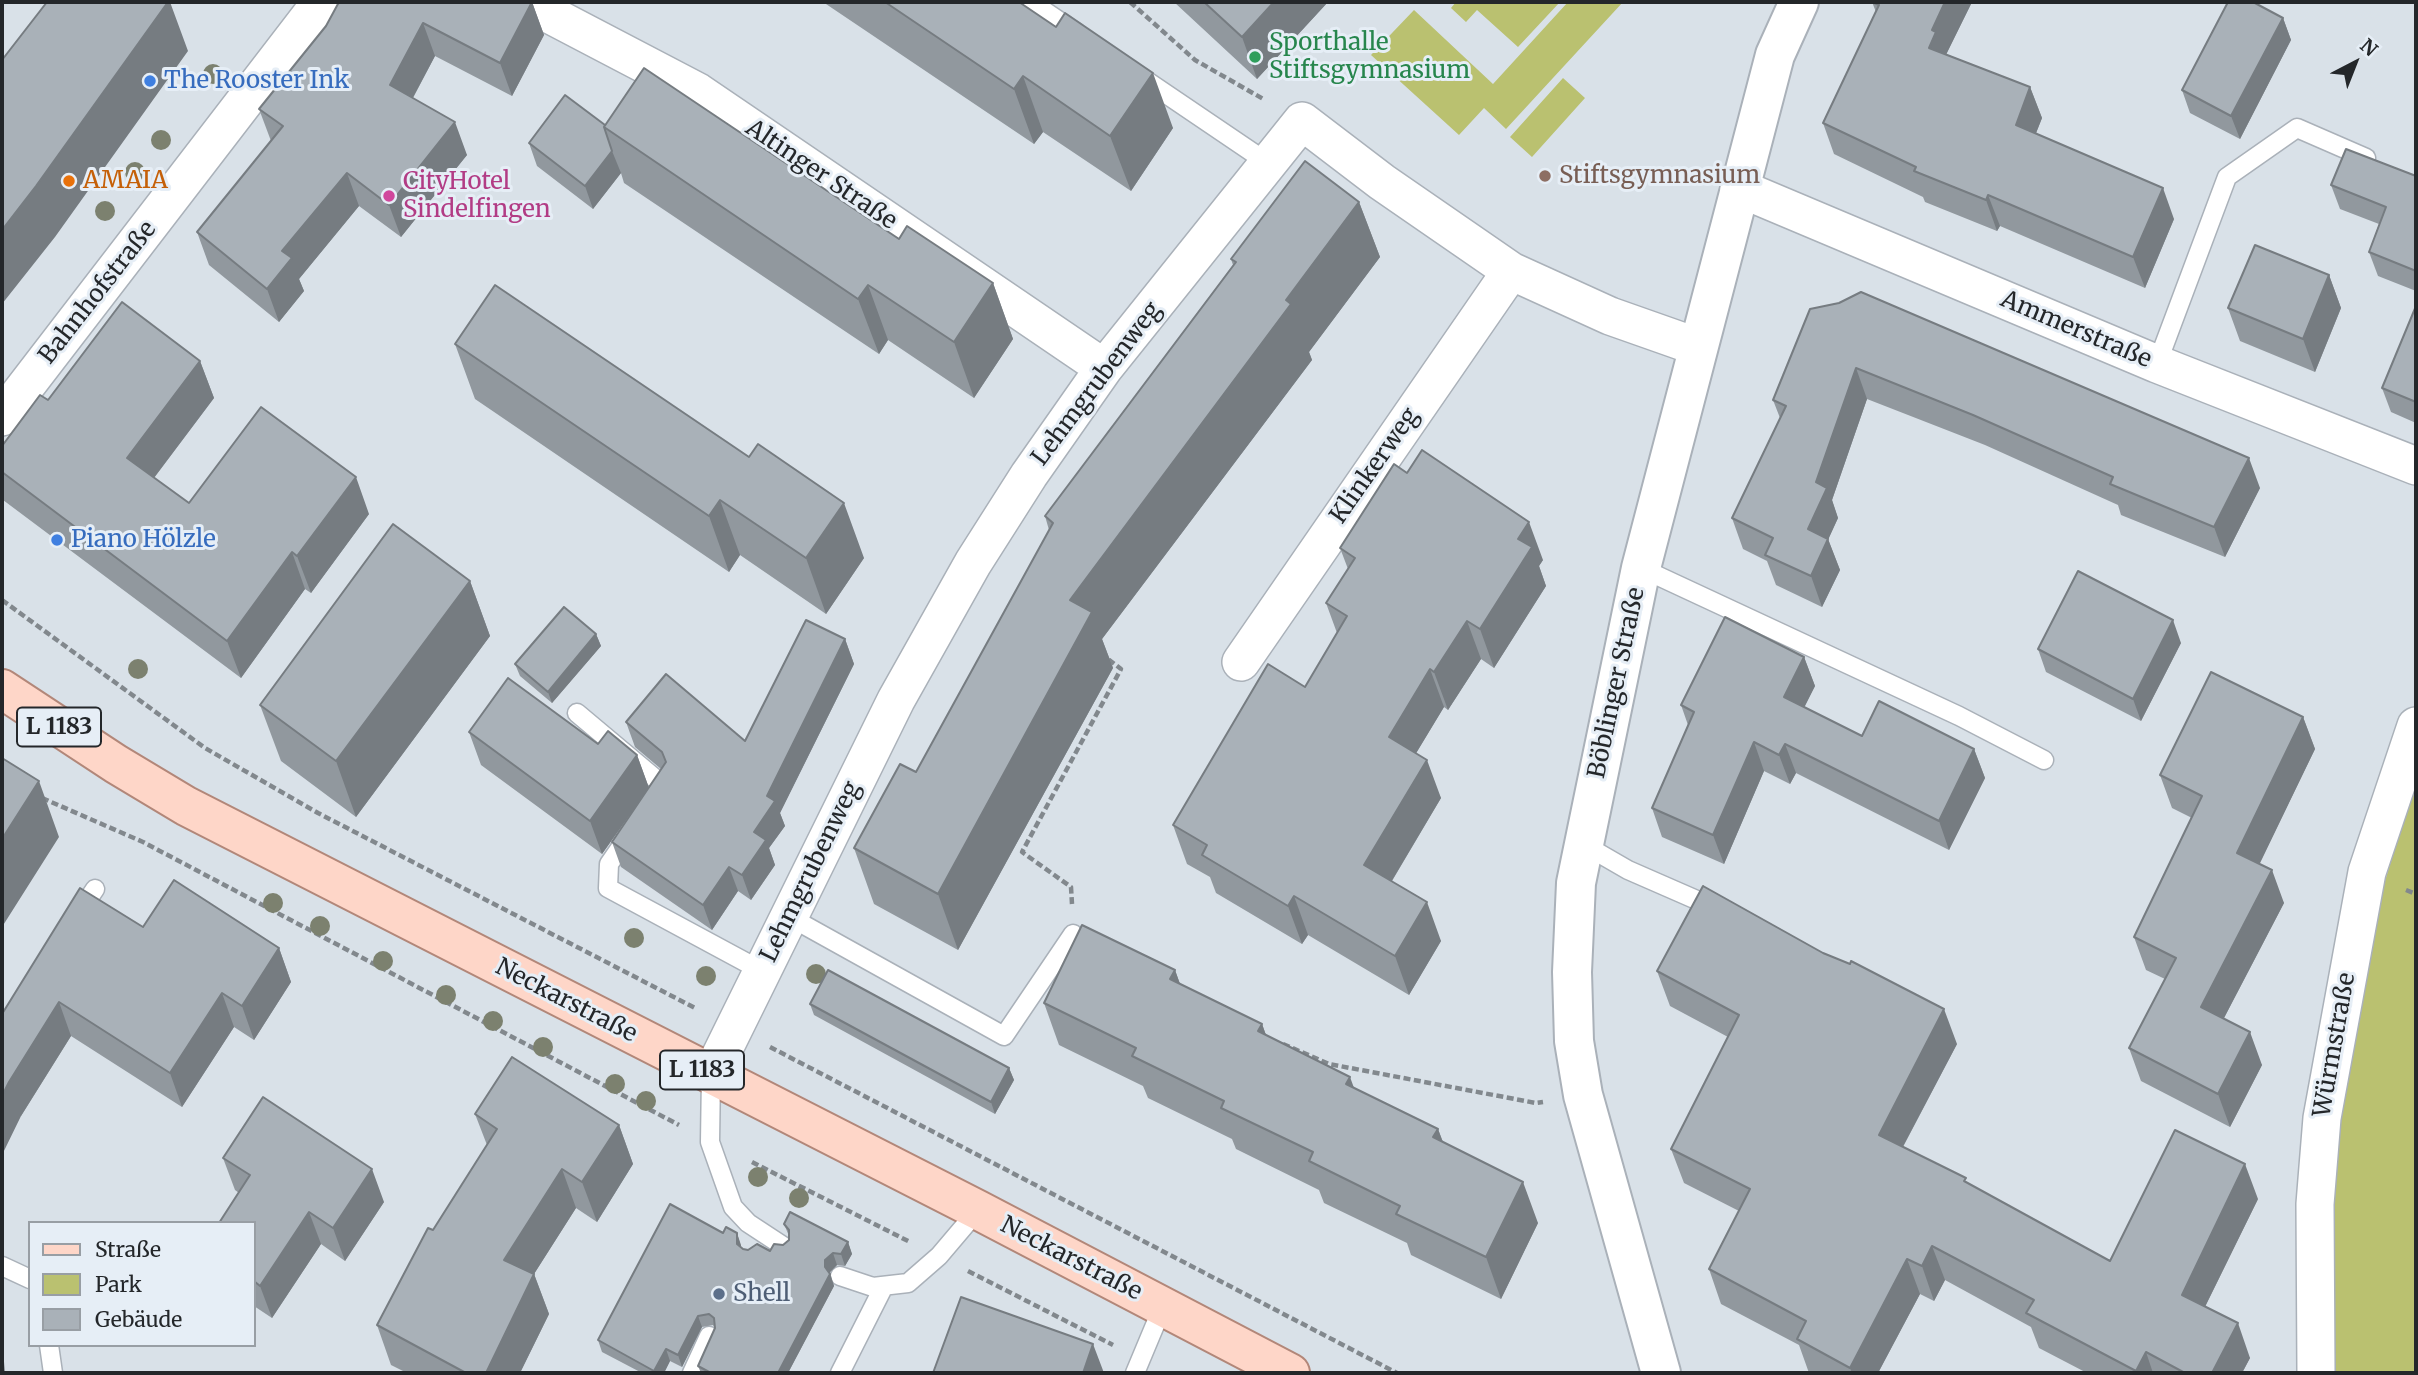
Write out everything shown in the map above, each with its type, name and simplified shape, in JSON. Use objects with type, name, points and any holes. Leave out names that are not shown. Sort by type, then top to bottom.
[{"type":"main road","name":"Böblinger Straße","points":[[1661,1373],[1583,1095],[1574,1041],[1572,972],[1576,883],[1642,568],[1775,55],[1799,2]]},
{"type":"main road","name":"Neckarstraße","points":[[2,689],[116,764],[198,813],[978,1210],[1290,1373]]},
{"type":"street","name":"Bahnhofstraße","points":[[2,417],[321,2]]},
{"type":"street","name":"Altinger Straße","points":[[526,2],[698,92],[1104,368]]},
{"type":"street","name":"Lehmgrubenweg","points":[[711,1074],[896,700],[973,563],[1028,474],[1104,368],[1303,121]]},
{"type":"street","points":[[1303,121],[1382,182],[1511,271],[1562,296],[1698,347]]},
{"type":"street","name":"Ammerstraße","points":[[1739,188],[2157,364],[2416,466]]},
{"type":"street","name":"Klinkerweg","points":[[1241,662],[1511,271]]},
{"type":"street","name":"Würmstraße","points":[[2316,1373],[2315,1205],[2322,1118],[2367,872],[2416,726]]},
{"type":"lane","points":[[1031,2],[1088,41]]},
{"type":"lane","points":[[1122,64],[1268,163]]},
{"type":"lane","points":[[2157,364],[2227,177],[2297,128],[2380,163]]},
{"type":"lane","points":[[1642,568],[1959,716],[2044,761]]},
{"type":"lane","points":[[577,713],[664,786],[609,864],[608,888],[762,971]]},
{"type":"lane","points":[[1583,844],[1628,870],[1731,917]]},
{"type":"lane","points":[[66,933],[95,889]]},
{"type":"lane","points":[[788,916],[1004,1036],[1073,934]]},
{"type":"lane","points":[[711,1074],[710,1142],[733,1208],[783,1246]]},
{"type":"lane","points":[[840,1276],[873,1287],[908,1283],[939,1256],[978,1210]]},
{"type":"lane","points":[[751,1250],[760,1231]]},
{"type":"lane","points":[[2,1266],[28,1278]]},
{"type":"lane","points":[[840,1373],[884,1286]]},
{"type":"lane","points":[[1137,1366],[1163,1306]]},
{"type":"lane","points":[[692,1373],[709,1336]]},
{"type":"lane","points":[[49,1347],[53,1373]]},
{"type":"path","points":[[1130,2],[1195,60],[1303,121]]},
{"type":"path","points":[[2,600],[216,754],[318,813],[1397,1373]]},
{"type":"path","points":[[1073,934],[1072,887],[1022,852],[1121,668],[1100,654]]},
{"type":"path","points":[[37,796],[143,842],[710,1142],[939,1256],[1137,1366]]},
{"type":"path","points":[[1279,1042],[1329,1064],[1536,1103],[1583,1095]]},
{"type":"green space","points":[[1456,2],[1560,2],[1518,47],[1477,10],[1466,22],[1451,8]]},
{"type":"green space","points":[[1568,2],[1623,2],[1506,129],[1484,108],[1459,135],[1371,55],[1414,10],[1493,84]]},
{"type":"green space","points":[[1563,78],[1585,98],[1532,157],[1510,137]]},
{"type":"green space","points":[[2416,778],[2416,1373],[2331,1373],[2328,1226],[2348,1066],[2372,924]]},
{"type":"building","points":[[47,2],[168,2],[2,230],[2,60]]},
{"type":"building","points":[[339,2],[532,2],[500,63],[423,23],[390,85],[455,122],[389,205],[347,173],[282,251],[292,258],[267,289],[197,232],[283,126],[259,109],[326,26]]},
{"type":"building","points":[[885,2],[1019,2],[1056,27],[1065,13],[1153,73],[1110,136],[1023,76],[1014,89]]},
{"type":"building","points":[[1204,2],[1274,2],[1242,37]]},
{"type":"building","points":[[1872,2],[1945,2],[1932,30],[1936,32],[1929,48],[2030,87],[2016,125],[2163,188],[2133,257],[1988,195],[1986,200],[1914,171],[1916,167],[1823,123],[1879,5]]},
{"type":"building","points":[[2228,2],[2253,2],[2283,18],[2231,116],[2182,90]]},
{"type":"building","points":[[644,68],[899,239],[907,226],[993,283],[954,342],[868,285],[858,299],[604,127]]},
{"type":"building","points":[[565,95],[605,125],[612,151],[585,186],[529,143]]},
{"type":"building","points":[[2346,149],[2416,176],[2416,271],[2369,252],[2386,207],[2331,185]]},
{"type":"building","points":[[1305,161],[1359,202],[1286,300],[1291,304],[1070,600],[1092,612],[938,894],[854,848],[900,764],[916,772],[1053,523],[1045,516],[1236,262],[1231,259]]},
{"type":"building","points":[[2255,245],[2329,275],[2303,339],[2228,308]]},
{"type":"building","points":[[495,285],[749,457],[758,444],[844,503],[806,558],[720,500],[709,516],[455,344]]},
{"type":"building","points":[[1861,292],[2249,458],[2214,527],[2110,484],[2113,477],[1973,415],[1856,368],[1816,482],[1827,488],[1808,529],[1828,539],[1811,576],[1765,555],[1773,538],[1732,518],[1786,406],[1773,400],[1810,309],[1839,303]]},
{"type":"building","points":[[122,302],[200,361],[127,458],[189,503],[261,407],[356,477],[297,556],[292,552],[227,641],[2,472],[2,446],[40,395],[48,400]]},
{"type":"building","points":[[2416,306],[2416,402],[2382,388]]},
{"type":"building","points":[[1422,450],[1529,522],[1518,539],[1532,547],[1480,629],[1467,621],[1434,672],[1430,669],[1389,737],[1427,760],[1364,865],[1427,902],[1395,956],[1294,896],[1288,906],[1202,855],[1207,845],[1173,825],[1268,664],[1305,687],[1347,616],[1326,603],[1355,558],[1340,548],[1394,464],[1407,473]]},
{"type":"building","points":[[393,524],[470,581],[336,761],[260,705]]},
{"type":"building","points":[[2078,571],[2173,620],[2133,699],[2038,649]]},
{"type":"building","points":[[564,607],[596,634],[548,692],[515,664]]},
{"type":"building","points":[[1725,617],[1804,657],[1784,697],[1862,736],[1879,701],[1974,749],[1939,821],[1785,744],[1779,755],[1754,742],[1713,835],[1652,808],[1694,712],[1681,705]]},
{"type":"building","points":[[806,620],[845,639],[767,796],[775,801],[754,832],[766,840],[742,875],[729,867],[703,905],[612,842],[666,762],[662,752],[626,722],[666,674],[745,741]]},
{"type":"building","points":[[2211,672],[2303,717],[2237,853],[2272,870],[2201,1007],[2250,1032],[2218,1094],[2129,1048],[2176,958],[2134,937],[2202,796],[2160,775]]},
{"type":"building","points":[[508,678],[598,744],[608,731],[637,755],[590,821],[469,732]]},
{"type":"building","points":[[2,758],[39,781],[2,839]]},
{"type":"building","points":[[174,880],[279,948],[242,1006],[222,993],[170,1073],[59,1002],[2,1096],[2,1014],[80,888],[143,927]]},
{"type":"building","points":[[1703,886],[1823,953],[1850,964],[1851,961],[1944,1009],[1879,1135],[1966,1178],[1964,1181],[2110,1261],[2175,1130],[2245,1164],[2182,1295],[2238,1323],[2212,1373],[2185,1373],[2146,1352],[2136,1371],[2026,1313],[2034,1300],[1932,1246],[1922,1266],[1907,1259],[1850,1368],[1797,1339],[1806,1321],[1709,1269],[1750,1189],[1671,1149],[1739,1015],[1657,971]]},
{"type":"building","points":[[1082,925],[1175,970],[1170,979],[1262,1024],[1258,1031],[1350,1077],[1346,1084],[1438,1129],[1433,1137],[1523,1182],[1486,1257],[1396,1214],[1400,1206],[1309,1161],[1313,1152],[1221,1108],[1224,1101],[1132,1056],[1136,1048],[1044,1003]]},
{"type":"building","points":[[828,970],[1009,1068],[991,1102],[810,1004]]},
{"type":"building","points":[[512,1057],[619,1125],[582,1182],[562,1169],[504,1260],[534,1274],[486,1373],[466,1373],[377,1325],[428,1228],[433,1230],[497,1129],[475,1114]]},
{"type":"building","points":[[263,1097],[372,1169],[333,1228],[309,1212],[260,1286],[256,1283],[256,1221],[220,1221],[250,1175],[223,1158]]},
{"type":"building","points":[[670,1204],[723,1233],[726,1227],[737,1233],[737,1244],[743,1249],[748,1250],[757,1244],[770,1251],[774,1244],[783,1245],[789,1240],[789,1230],[784,1224],[790,1212],[848,1242],[841,1254],[833,1253],[825,1260],[825,1267],[830,1274],[778,1373],[711,1373],[698,1366],[715,1328],[714,1318],[709,1314],[698,1316],[678,1355],[666,1349],[654,1371],[598,1340]]},
{"type":"building","points":[[961,1297],[1093,1344],[1083,1373],[933,1373]]},
{"type":"place","name":"Sporthalle Stiftsgymnasium","points":[[1255,57]]},
{"type":"place","name":"The Rooster Ink","points":[[150,81]]},
{"type":"place","name":"Stiftsgymnasium","points":[[1545,176]]},
{"type":"place","name":"AMAIA","points":[[69,181]]},
{"type":"place","name":"CityHotel Sindelfingen","points":[[389,196]]},
{"type":"place","name":"Piano Hölzle","points":[[57,540]]},
{"type":"place","name":"Shell","points":[[719,1294]]}]
